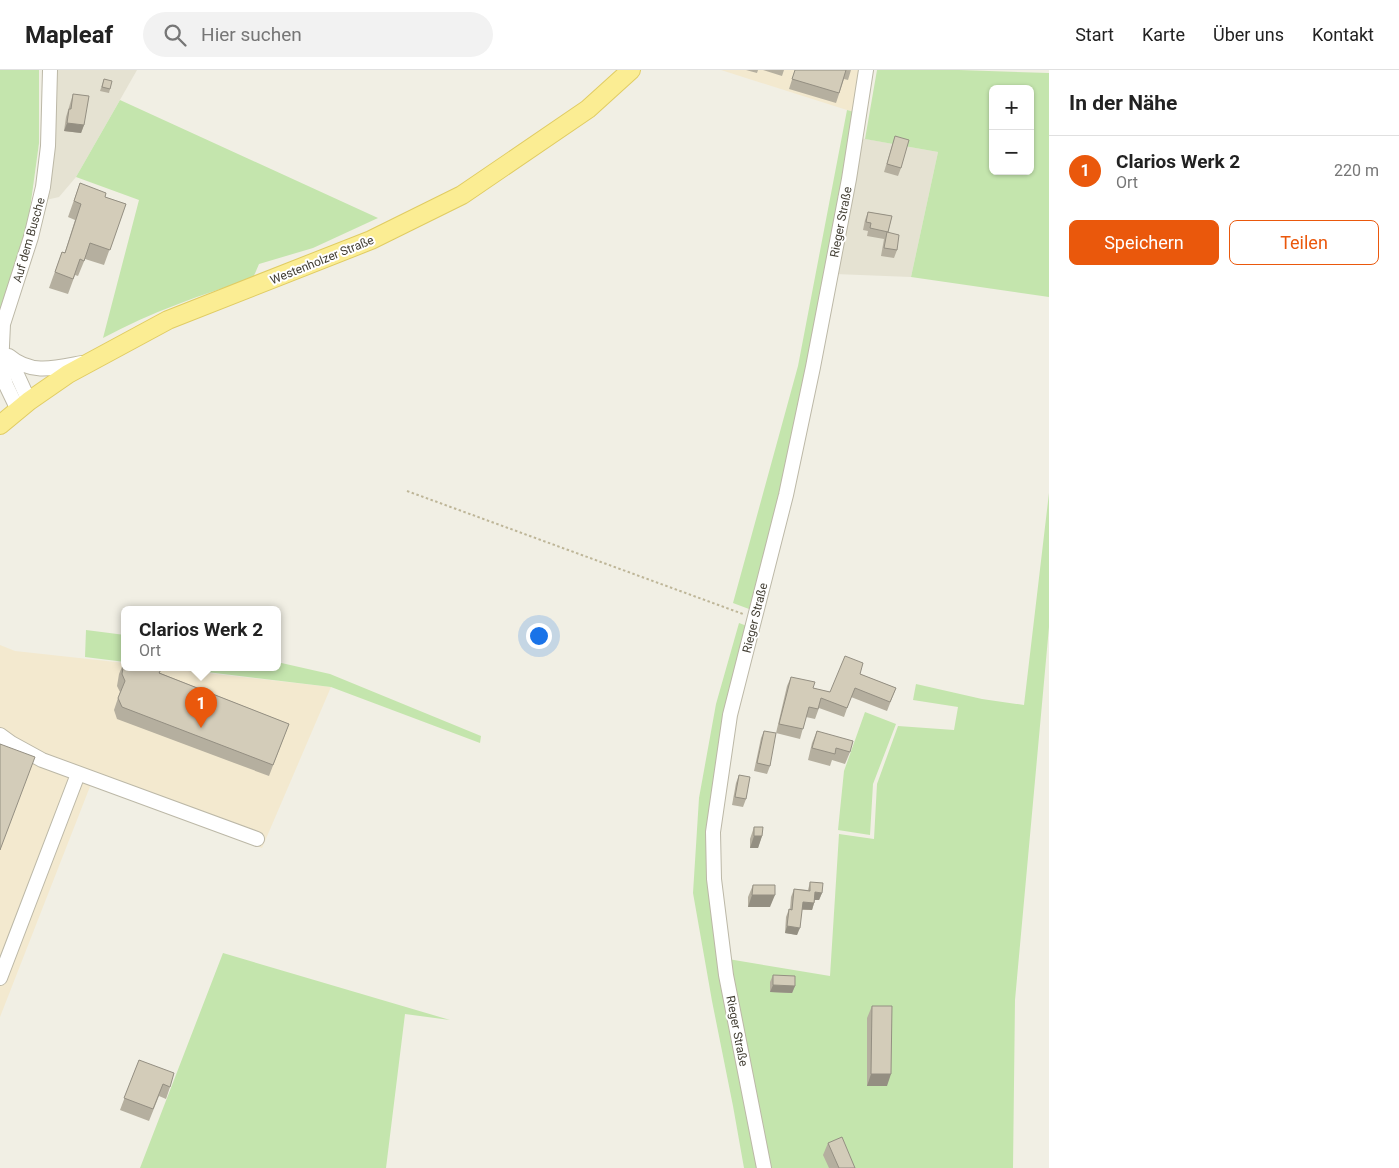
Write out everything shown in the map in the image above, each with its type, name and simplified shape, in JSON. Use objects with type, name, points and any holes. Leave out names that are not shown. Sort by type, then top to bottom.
[{"type":"main road","name":"Westenholzer Straße","points":[[0,425],[68,374],[168,320],[371,240],[462,195],[588,109],[630,70]]},
{"type":"street","name":"Auf dem Busche","points":[[24,406],[6,351],[3,324],[32,237],[43,187],[48,146],[50,70]]},
{"type":"street","name":"Rieger Straße","points":[[764,1168],[726,975],[714,879],[713,832],[730,715],[786,496],[813,367],[849,180],[866,70]]},
{"type":"street","points":[[6,351],[17,363],[33,369],[55,369],[92,361]]},
{"type":"street","points":[[0,735],[10,743],[42,760],[257,839]]},
{"type":"street","points":[[0,978],[78,774]]},
{"type":"path","points":[[407,491],[756,619]]},
{"type":"shaded area","points":[[57,70],[137,70],[76,177],[59,197],[46,200]]},
{"type":"shaded area","points":[[721,70],[860,70],[854,112],[847,110]]},
{"type":"shaded area","points":[[860,138],[938,152],[911,277],[835,274]]},
{"type":"shaded area","points":[[0,645],[15,651],[121,663],[121,671],[189,671],[331,687],[262,848],[91,784],[0,1017]]},
{"type":"green space","points":[[0,70],[39,70],[39,143],[27,231],[0,317]]},
{"type":"green space","points":[[877,70],[1049,73],[1049,297],[911,277],[938,152],[865,139]]},
{"type":"green space","points":[[120,100],[378,218],[313,248],[259,264],[253,278],[158,312],[103,338],[139,200],[76,177]]},
{"type":"green space","points":[[847,110],[854,112],[808,366],[781,494],[749,609],[733,603],[798,366]]},
{"type":"green space","points":[[1049,493],[1049,627],[1015,1000],[1013,1168],[769,1168],[728,959],[830,976],[839,834],[874,839],[877,784],[898,726],[954,730],[958,707],[913,700],[916,684],[982,699],[1024,705]]},
{"type":"green space","points":[[739,623],[747,626],[709,879],[759,1168],[744,1168],[693,893],[699,798],[716,704]]},
{"type":"green space","points":[[86,630],[121,634],[121,662],[85,657]]},
{"type":"green space","points":[[281,663],[330,674],[481,736],[480,743],[331,687],[199,671],[281,671]]},
{"type":"green space","points":[[865,712],[896,724],[873,784],[870,835],[838,830],[844,771]]},
{"type":"green space","points":[[223,953],[450,1020],[405,1014],[386,1168],[140,1168]]},
{"type":"building","points":[[795,70],[846,70],[839,93],[792,79]]},
{"type":"building","points":[[104,79],[112,81],[110,89],[102,87]]},
{"type":"building","points":[[73,94],[89,96],[84,125],[67,123]]},
{"type":"building","points":[[895,136],[909,140],[901,168],[887,164]]},
{"type":"building","points":[[80,183],[106,193],[105,197],[126,204],[110,250],[90,243],[84,261],[80,259],[73,279],[55,272],[62,252],[65,253],[81,204],[74,201]]},
{"type":"building","points":[[868,212],[892,216],[888,232],[870,228],[871,223],[866,222]]},
{"type":"building","points":[[887,232],[899,235],[897,250],[884,248]]},
{"type":"building","points":[[845,656],[863,663],[860,674],[896,688],[890,702],[855,688],[847,708],[821,698],[818,709],[809,707],[803,729],[779,724],[791,677],[815,682],[813,688],[830,692]]},
{"type":"building","points":[[122,671],[160,671],[159,673],[289,724],[273,765],[122,707],[118,698],[125,681]]},
{"type":"building","points":[[764,731],[776,733],[770,766],[757,763]]},
{"type":"building","points":[[817,731],[853,741],[850,752],[836,748],[835,754],[812,748]]},
{"type":"building","points":[[0,744],[35,757],[0,850]]},
{"type":"building","points":[[739,775],[750,777],[746,799],[735,797]]},
{"type":"building","points":[[754,827],[763,827],[762,836],[754,836]]},
{"type":"building","points":[[810,882],[823,883],[822,893],[815,892],[814,903],[803,902],[800,928],[787,926],[789,909],[792,910],[794,889],[810,891]]},
{"type":"building","points":[[753,885],[775,885],[775,895],[752,895]]},
{"type":"building","points":[[773,975],[795,976],[795,986],[773,985]]},
{"type":"building","points":[[872,1006],[892,1006],[891,1074],[871,1074]]},
{"type":"building","points":[[139,1060],[174,1073],[170,1087],[163,1084],[153,1109],[124,1098]]},
{"type":"building","points":[[842,1137],[855,1168],[839,1168],[828,1143]]},
{"type":"place","name":"Clarios Werk 2","points":[[201,728]]}]
